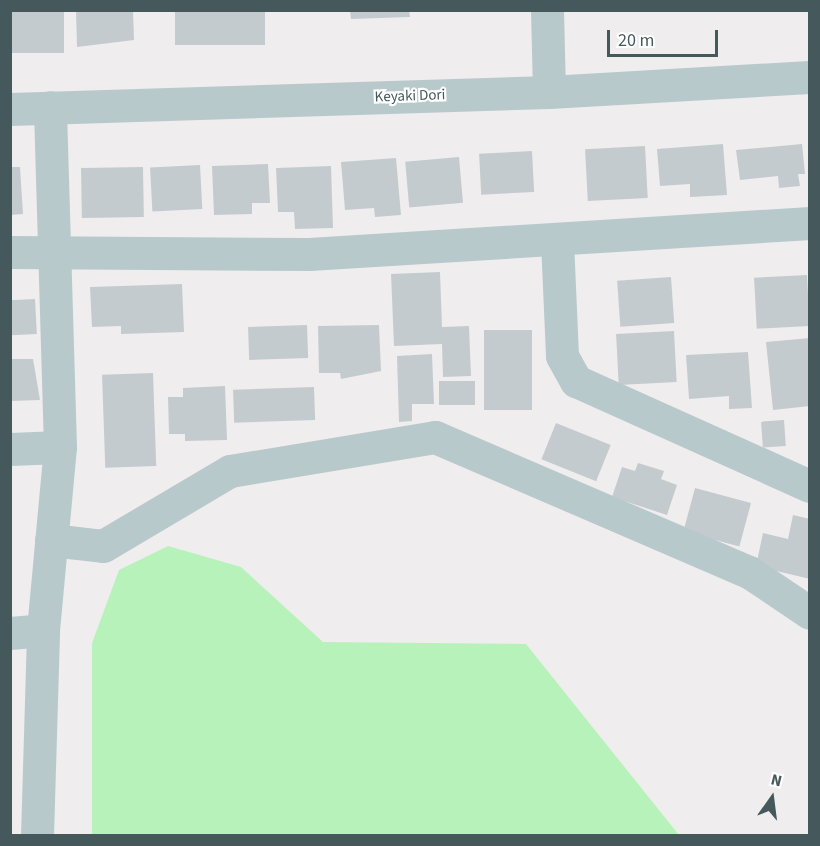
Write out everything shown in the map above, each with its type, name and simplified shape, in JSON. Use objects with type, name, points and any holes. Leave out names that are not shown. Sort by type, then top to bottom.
[{"type":"street","points":[[547,10],[549,92]]},
{"type":"street","name":"Keyaki Dori","points":[[10,109],[549,92],[810,77]]},
{"type":"street","points":[[28,832],[60,447],[57,254],[50,107]]},
{"type":"street","points":[[10,252],[309,254],[557,241],[810,223]]},
{"type":"street","points":[[557,241],[562,356],[576,381],[810,486]]},
{"type":"street","points":[[51,540],[103,546],[230,471],[435,437],[749,572],[810,613]]},
{"type":"street","points":[[10,449],[60,447]]},
{"type":"street","points":[[10,633],[43,630]]},
{"type":"green space","points":[[168,546],[241,567],[323,642],[526,644],[679,835],[92,835],[92,643],[119,570]]},
{"type":"building","points":[[10,10],[64,10],[64,53],[10,53]]},
{"type":"building","points":[[76,10],[133,10],[134,40],[77,47]]},
{"type":"building","points":[[175,10],[265,10],[265,45],[175,45]]},
{"type":"building","points":[[350,10],[409,10],[410,17],[351,19]]},
{"type":"building","points":[[723,144],[727,195],[690,197],[690,184],[660,186],[657,149]]},
{"type":"building","points":[[802,144],[805,174],[798,174],[800,186],[779,188],[778,176],[740,180],[736,150]]},
{"type":"building","points":[[645,146],[648,198],[588,201],[585,149]]},
{"type":"building","points":[[532,151],[534,192],[481,195],[479,154]]},
{"type":"building","points":[[459,157],[463,203],[409,208],[405,162]]},
{"type":"building","points":[[396,158],[401,215],[375,217],[374,208],[345,210],[341,162]]},
{"type":"building","points":[[268,164],[270,203],[252,203],[252,214],[214,215],[212,166]]},
{"type":"building","points":[[200,165],[202,209],[152,212],[150,168]]},
{"type":"building","points":[[331,166],[333,228],[295,229],[294,212],[278,212],[276,168]]},
{"type":"building","points":[[10,167],[20,167],[23,214],[10,215]]},
{"type":"building","points":[[143,167],[144,217],[82,218],[81,168]]},
{"type":"building","points":[[440,272],[442,327],[469,326],[471,376],[443,377],[442,344],[394,346],[391,274]]},
{"type":"building","points":[[807,275],[810,326],[757,329],[754,278]]},
{"type":"building","points":[[671,277],[674,323],[620,327],[617,281]]},
{"type":"building","points":[[182,284],[184,332],[121,334],[121,326],[92,327],[90,287]]},
{"type":"building","points":[[35,299],[37,334],[12,335],[10,300]]},
{"type":"building","points":[[307,325],[308,358],[249,360],[248,327]]},
{"type":"building","points":[[379,325],[381,371],[341,379],[340,373],[319,373],[318,326]]},
{"type":"building","points":[[484,330],[532,330],[532,410],[484,410]]},
{"type":"building","points":[[674,331],[677,382],[619,385],[616,334]]},
{"type":"building","points":[[810,338],[810,406],[773,410],[766,342]]},
{"type":"building","points":[[748,352],[752,408],[729,409],[729,396],[689,399],[686,355]]},
{"type":"building","points":[[432,354],[434,404],[412,404],[412,421],[399,422],[397,356]]},
{"type":"building","points":[[12,359],[33,359],[40,400],[10,401]]},
{"type":"building","points":[[153,373],[156,466],[105,468],[102,375]]},
{"type":"building","points":[[439,381],[475,381],[475,405],[439,405]]},
{"type":"building","points":[[225,386],[227,440],[185,441],[185,434],[169,434],[168,397],[183,397],[183,388]]},
{"type":"building","points":[[314,387],[315,420],[234,423],[233,390]]},
{"type":"building","points":[[784,420],[786,446],[763,448],[761,422]]},
{"type":"building","points":[[556,423],[611,445],[596,481],[541,459]]},
{"type":"building","points":[[638,463],[664,471],[661,479],[677,485],[667,515],[612,497],[622,467],[635,471]]},
{"type":"building","points":[[695,488],[751,503],[739,546],[683,531]]},
{"type":"building","points":[[793,515],[810,519],[810,579],[756,566],[763,533],[788,539]]}]
